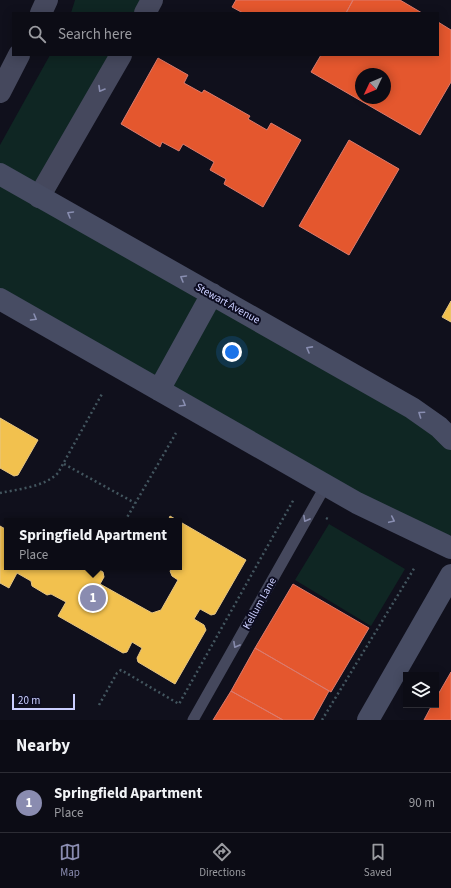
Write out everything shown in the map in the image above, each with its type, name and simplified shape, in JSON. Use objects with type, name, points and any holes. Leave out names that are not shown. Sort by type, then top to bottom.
[{"type":"main road","name":"Stewart Avenue","points":[[0,174],[412,408],[451,439]]},
{"type":"main road","points":[[159,390],[212,294]]},
{"type":"main road","points":[[0,299],[357,503],[451,548]]},
{"type":"main road","points":[[368,720],[451,575]]},
{"type":"street","points":[[41,12],[47,0]]},
{"type":"street","points":[[146,12],[152,0]]},
{"type":"street","points":[[0,92],[18,56]]},
{"type":"street","points":[[39,197],[120,56]]},
{"type":"lane","name":"Kellum Lane","points":[[193,720],[326,485]]},
{"type":"path","points":[[0,493],[50,480],[58,473],[103,392]]},
{"type":"path","points":[[127,518],[176,433]]},
{"type":"path","points":[[64,464],[135,503]]},
{"type":"path","points":[[99,706],[117,673],[121,670],[179,704],[294,499]]},
{"type":"path","points":[[326,518],[330,520]]},
{"type":"path","points":[[322,720],[415,567]]},
{"type":"green space","points":[[75,0],[140,0],[135,12],[71,12]]},
{"type":"green space","points":[[49,56],[122,56],[117,70],[50,201],[451,436],[451,535],[429,537],[0,306],[0,145]]},
{"type":"green space","points":[[329,524],[405,569],[371,626],[295,580]]},
{"type":"building: Homes","points":[[451,301],[451,322],[442,317]]},
{"type":"building: Homes","points":[[0,418],[38,440],[18,475],[14,476],[0,468]]},
{"type":"building: Homes","points":[[182,523],[246,560],[215,614],[211,615],[200,609],[194,619],[204,625],[206,630],[175,684],[138,662],[137,658],[142,648],[132,642],[127,652],[123,653],[58,616],[66,602],[51,594],[47,595],[32,586],[31,581],[17,573],[9,588],[0,583],[0,526],[4,528],[4,570],[99,570],[103,572],[104,577],[100,584],[152,613],[161,610],[178,580],[172,576],[170,571],[182,570]]},
{"type":"building: Shops","points":[[236,0],[353,0],[347,12],[241,12],[232,7]]},
{"type":"building: Shops","points":[[353,0],[400,0],[420,12],[347,12]]},
{"type":"building: Shops","points":[[439,23],[451,30],[451,82],[420,135],[366,104],[391,104],[391,68],[355,68],[355,97],[311,72],[320,56],[439,56]]},
{"type":"building: Shops","points":[[158,58],[188,75],[184,83],[202,93],[204,90],[250,116],[248,119],[267,130],[271,123],[301,140],[263,207],[224,184],[226,179],[210,170],[214,162],[183,144],[179,151],[162,142],[160,147],[121,124]]},
{"type":"building: Shops","points":[[349,140],[399,169],[349,255],[299,226]]},
{"type":"building: Shops","points":[[293,584],[369,628],[331,692],[255,648]]},
{"type":"building: Shops","points":[[255,648],[329,691],[313,720],[283,720],[231,691]]},
{"type":"building: Shops","points":[[451,672],[451,720],[424,720],[430,708],[439,708],[439,693]]},
{"type":"building: Shops","points":[[231,691],[283,720],[213,720]]},
{"type":"place","name":"Springfield Apartment","points":[[93,598]]}]
